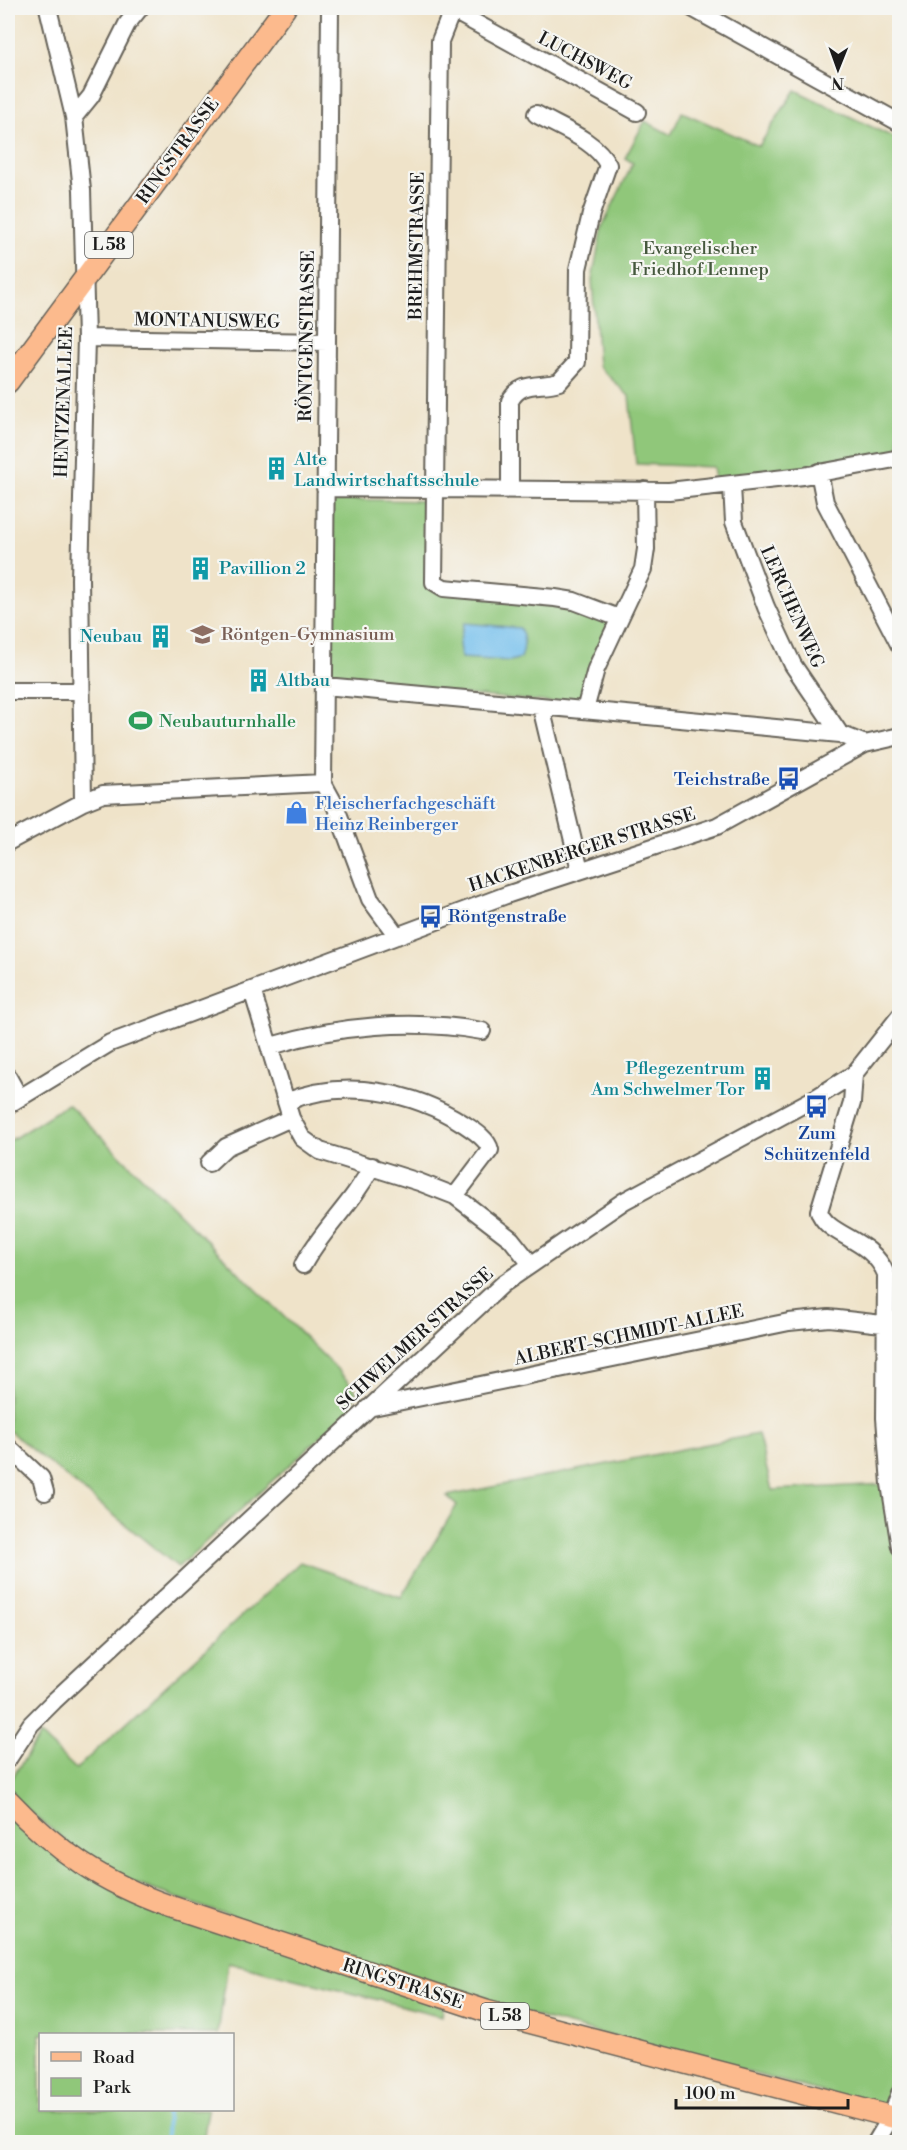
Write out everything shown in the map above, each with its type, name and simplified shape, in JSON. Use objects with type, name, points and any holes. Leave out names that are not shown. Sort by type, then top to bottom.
[{"type":"main road","name":"RINGSTRASSE","points":[[8,382],[285,8]]},
{"type":"main road","name":"RINGSTRASSE","points":[[8,1800],[69,1857],[106,1880],[161,1904],[477,2008],[895,2118]]},
{"type":"street","name":"HENTZENALLEE","points":[[48,8],[74,117],[82,190],[86,338],[81,469],[83,802]]},
{"type":"street","points":[[74,117],[91,96],[127,24],[140,8]]},
{"type":"street","name":"RÖNTGENSTRASSE","points":[[330,8],[323,783],[335,805],[370,899],[397,936]]},
{"type":"street","points":[[692,8],[900,123]]},
{"type":"street","name":"LUCHSWEG","points":[[452,9],[637,112]]},
{"type":"street","name":"BREHMSTRASSE","points":[[452,9],[440,41],[434,578],[437,586],[564,600],[619,618]]},
{"type":"street","points":[[510,489],[510,401],[513,395],[525,386],[560,382],[577,362],[578,269],[591,214],[608,165],[603,153],[536,114]]},
{"type":"street","name":"MONTANUSWEG","points":[[86,338],[327,342]]},
{"type":"street","points":[[325,488],[645,490],[732,486],[900,458]]},
{"type":"street","points":[[819,472],[825,502],[900,646]]},
{"type":"street","name":"LERCHENWEG","points":[[732,486],[734,522],[774,626],[794,665],[840,734]]},
{"type":"street","points":[[585,710],[596,669],[644,569],[645,490]]},
{"type":"street","points":[[325,686],[840,734],[865,744]]},
{"type":"street","points":[[8,691],[81,691]]},
{"type":"street","points":[[541,707],[580,870]]},
{"type":"street","name":"HACKENBERGER STRASSE","points":[[14,1101],[110,1043],[580,870],[717,826],[865,744],[900,736]]},
{"type":"street","points":[[8,843],[83,802],[103,794],[323,783]]},
{"type":"street","points":[[252,990],[289,1110],[302,1138],[313,1147],[455,1196],[511,1239],[530,1263]]},
{"type":"street","name":"SCHWELMER STRASSE","points":[[8,1759],[31,1724],[54,1701],[475,1309],[530,1263],[624,1201],[817,1097],[854,1074],[898,1020]]},
{"type":"street","points":[[271,1046],[308,1036],[372,1027],[452,1026],[482,1031]]},
{"type":"street","points":[[854,1074],[852,1103],[819,1212],[832,1227],[878,1256],[886,1274],[893,1325],[885,1418],[890,1484],[900,1547]]},
{"type":"street","points":[[8,1077],[14,1101]]},
{"type":"street","points":[[209,1163],[226,1147],[324,1091],[370,1091],[418,1101],[448,1114],[486,1141],[490,1150],[455,1196]]},
{"type":"street","points":[[303,1265],[315,1244],[355,1196],[372,1167]]},
{"type":"street","name":"ALBERT-SCHMIDT-ALLEE","points":[[367,1409],[789,1322],[829,1318],[893,1325]]},
{"type":"street","points":[[8,1447],[41,1478],[45,1492]]},
{"type":"street","points":[[876,2142],[895,2118],[900,2093]]},
{"type":"green space","name":"Evangelischer Friedhof Lennep","points":[[795,90],[899,140],[899,453],[715,481],[713,467],[636,464],[629,396],[598,366],[592,280],[602,227],[633,163],[625,158],[645,121],[671,135],[682,112],[759,146]]},
{"type":"green space","points":[[330,499],[430,501],[427,579],[553,602],[612,621],[579,705],[330,682]]},
{"type":"green space","points":[[68,1104],[337,1369],[356,1391],[351,1409],[178,1567],[8,1430],[8,1142]]},
{"type":"green space","points":[[893,1423],[899,1424],[899,1485]]},
{"type":"green space","points":[[758,1434],[772,1490],[885,1484],[900,1565],[900,2063],[898,2086],[887,2109],[459,1996],[105,1873],[8,1794],[8,1784],[40,1735],[76,1769],[300,1562],[401,1597],[457,1505],[447,1496]]},
{"type":"green space","points":[[8,1807],[67,1865],[443,2007],[442,2016],[228,1962],[218,2033],[39,2033],[39,2111],[208,2111],[203,2142],[8,2142]]},
{"type":"water","points":[[464,623],[520,628],[524,643],[521,658],[510,661],[461,658],[459,644]]},
{"type":"waterway","points":[[166,2142],[167,2111]]},
{"type":"place","name":"Alte Landwirtschaftsschule","points":[[276,469]]},
{"type":"place","name":"Pavillion 2","points":[[201,568]]},
{"type":"place","name":"Röntgen-Gymnasium","points":[[203,634]]},
{"type":"place","name":"Neubau","points":[[160,636]]},
{"type":"place","name":"Altbau","points":[[258,680]]},
{"type":"place","name":"Neubauturnhalle","points":[[141,721]]},
{"type":"place","name":"Teichstraße","points":[[788,779]]},
{"type":"place","name":"Fleischerfachgeschäft Heinz Reinberger","points":[[297,813]]},
{"type":"place","name":"Röntgenstraße","points":[[430,916]]},
{"type":"place","name":"Pflegezentrum Am Schwelmer Tor","points":[[763,1078]]},
{"type":"place","name":"Zum Schützenfeld","points":[[817,1107]]}]
